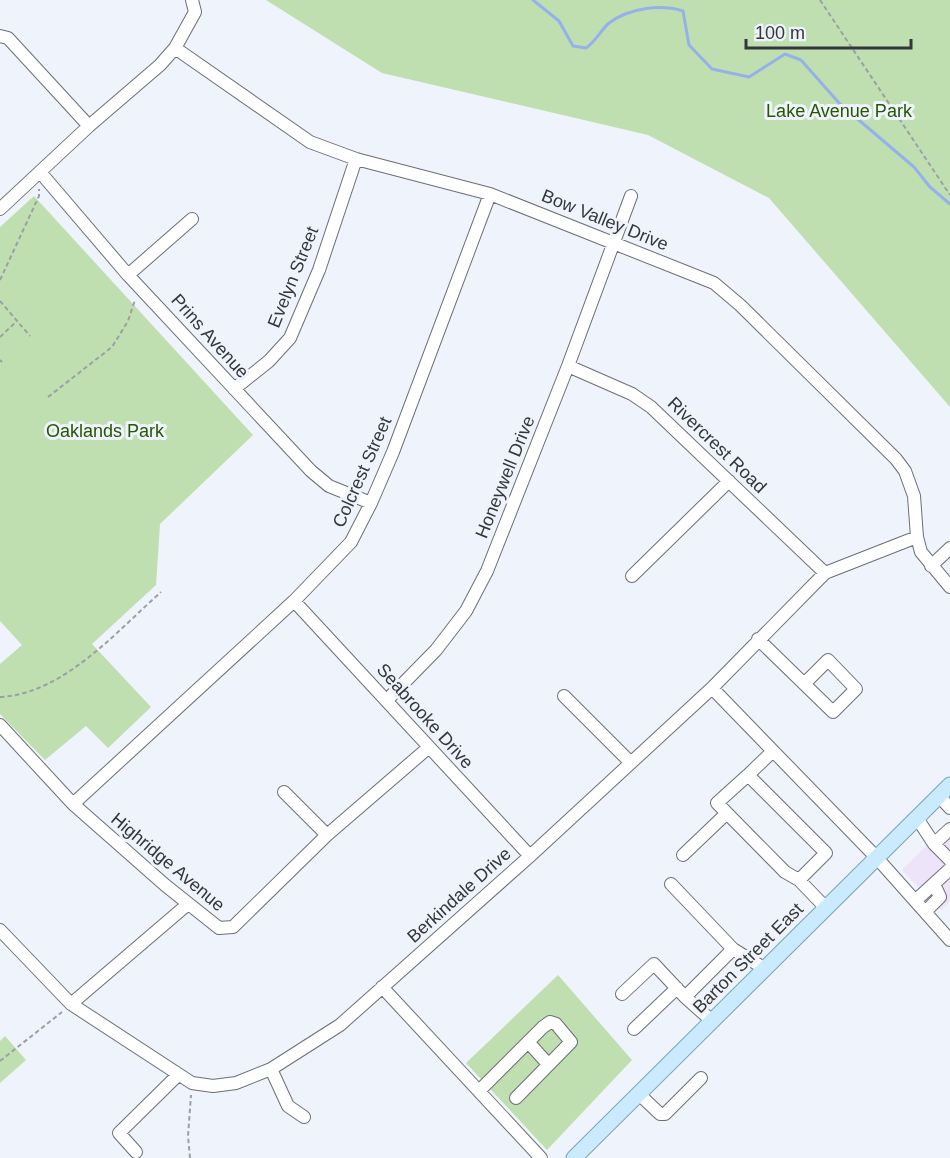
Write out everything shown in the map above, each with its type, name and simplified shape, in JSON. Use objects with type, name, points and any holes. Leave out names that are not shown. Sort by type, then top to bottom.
[{"type":"main road","name":"Barton Street East","points":[[574,1158],[917,818],[946,796]]},
{"type":"street","points":[[0,210],[89,126],[160,65],[175,48],[195,12],[192,0]]},
{"type":"street","points":[[0,36],[8,38],[89,126]]},
{"type":"street","name":"Bow Valley Drive","points":[[175,48],[310,142],[356,159],[490,194],[614,241],[714,283],[740,305],[896,459],[904,471],[914,496],[917,537],[921,552],[950,587]]},
{"type":"street","name":"Evelyn Street","points":[[234,389],[268,361],[290,338],[319,270],[356,159]]},
{"type":"street","name":"Prins Avenue","points":[[40,172],[128,275],[141,286],[310,471],[329,486],[371,503]]},
{"type":"street","name":"Colcrest Street","points":[[73,804],[294,601],[351,542],[371,503],[490,194]]},
{"type":"street","name":"Honeywell Drive","points":[[387,700],[436,650],[466,611],[488,571],[631,196]]},
{"type":"street","points":[[128,275],[192,219]]},
{"type":"street","name":"Rivercrest Road","points":[[568,366],[632,394],[651,407],[825,573]]},
{"type":"street","points":[[632,576],[729,481]]},
{"type":"street","name":"Berkindale Drive","points":[[0,930],[71,1005],[192,1083],[213,1086],[236,1083],[271,1069],[316,1042],[530,856],[712,688],[825,573],[917,537]]},
{"type":"street","points":[[931,566],[950,548]]},
{"type":"street","name":"Seabrooke Drive","points":[[294,601],[530,856]]},
{"type":"street","points":[[759,639],[804,684]]},
{"type":"street","points":[[712,688],[877,858],[950,940]]},
{"type":"street","points":[[564,696],[630,762]]},
{"type":"street","name":"Highridge Avenue","points":[[0,725],[73,804],[219,928],[233,927],[327,835],[428,748]]},
{"type":"street","points":[[773,752],[717,803],[785,872],[799,880],[826,908]]},
{"type":"street","points":[[748,775],[826,853],[799,880]]},
{"type":"street","points":[[284,792],[327,835]]},
{"type":"street","points":[[683,855],[727,813]]},
{"type":"street","points":[[917,818],[934,844],[948,856]]},
{"type":"street","points":[[934,844],[950,829]]},
{"type":"street","points":[[915,901],[950,869]]},
{"type":"street","points":[[671,884],[733,949],[765,969]]},
{"type":"street","points":[[925,912],[940,897],[934,884]]},
{"type":"street","points":[[71,1005],[188,904]]},
{"type":"street","points":[[634,1029],[733,949]]},
{"type":"street","points":[[622,994],[654,964],[712,1021]]},
{"type":"street","points":[[382,987],[540,1156]]},
{"type":"street","points":[[479,1091],[550,1022],[556,1024],[571,1042],[516,1098]]},
{"type":"street","points":[[529,1043],[548,1064]]},
{"type":"street","points":[[271,1069],[288,1106],[304,1118]]},
{"type":"street","points":[[136,1152],[120,1133],[178,1075]]},
{"type":"street","points":[[639,1094],[660,1114],[665,1114],[701,1078]]},
{"type":"street","points":[[526,1158],[540,1156]]},
{"type":"path","points":[[820,0],[950,195]]},
{"type":"path","points":[[0,280],[39,196],[40,172]]},
{"type":"path","points":[[48,397],[112,347],[128,321],[141,286]]},
{"type":"path","points":[[0,301],[30,336]]},
{"type":"path","points":[[0,337],[17,321]]},
{"type":"path","points":[[0,697],[16,696],[37,689],[66,675],[161,592]]},
{"type":"path","points":[[0,1062],[71,1005]]},
{"type":"path","points":[[190,1158],[188,1136],[192,1083]]},
{"type":"shaded area","points":[[950,822],[950,902],[941,910],[902,870]]},
{"type":"green space","name":"Lake Avenue Park","points":[[266,0],[950,0],[950,407],[769,198],[648,135],[382,73]]},
{"type":"green space","name":"Oaklands Park","points":[[34,196],[253,435],[160,524],[156,585],[92,644],[151,707],[108,748],[86,726],[45,760],[0,714],[0,664],[22,645],[0,621],[0,227]]},
{"type":"green space","points":[[558,975],[632,1060],[547,1150],[466,1063]]},
{"type":"green space","points":[[5,1036],[26,1060],[0,1083],[0,1041]]},
{"type":"waterway","points":[[533,0],[559,21],[573,46],[586,48],[609,23],[626,14],[645,9],[665,8],[683,11],[689,45],[712,69],[749,77],[785,54],[801,60],[840,104],[914,167],[930,187],[950,204]]}]
